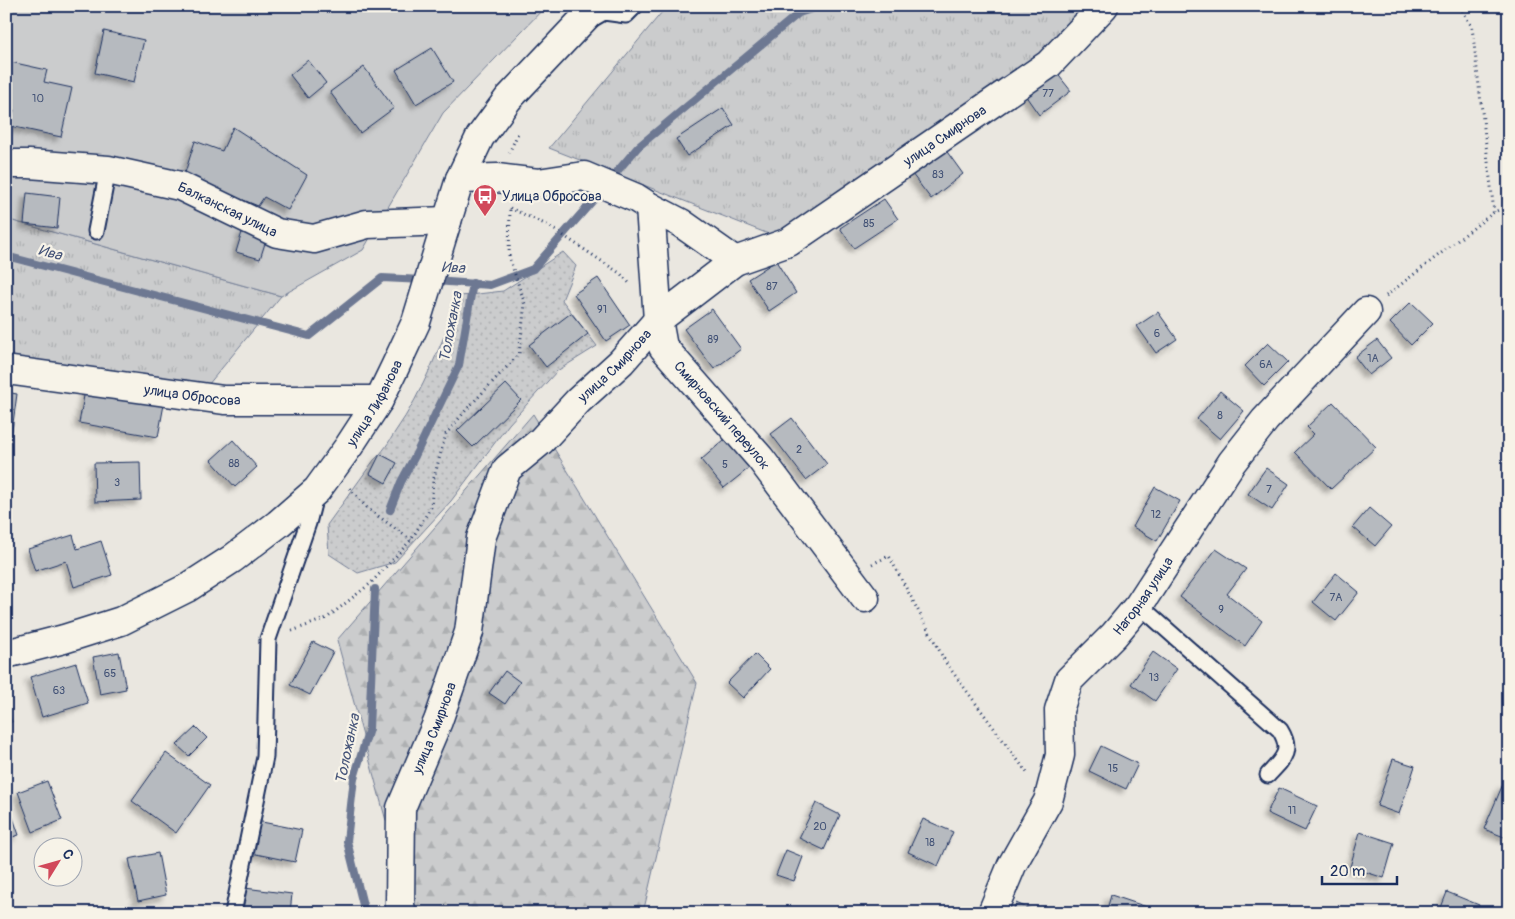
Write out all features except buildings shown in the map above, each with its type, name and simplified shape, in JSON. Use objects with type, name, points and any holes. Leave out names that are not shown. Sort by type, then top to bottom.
[{"type":"street","name":"улица Лифанова","points":[[6,654],[64,640],[121,621],[188,588],[232,560],[317,490],[379,400],[416,322],[460,179],[480,137],[508,99],[596,6]]},
{"type":"street","name":"улица Смирнова","points":[[402,913],[400,906],[401,808],[438,721],[469,632],[481,538],[507,469],[541,441],[578,401],[620,362],[658,320],[735,261],[789,242],[1049,64],[1104,6]]},
{"type":"street","name":"Балканская улица","points":[[6,164],[108,170],[180,186],[277,233],[286,235],[314,238],[367,224],[447,221]]},
{"type":"street","points":[[460,179],[498,178],[538,183],[584,176],[681,223],[735,261]]},
{"type":"street","name":"Смирновский переулок","points":[[643,203],[663,347],[760,458],[865,598]]},
{"type":"street","name":"Нагорная улица","points":[[992,913],[1012,865],[1048,801],[1060,755],[1059,710],[1069,680],[1114,635],[1139,605],[1232,462],[1265,420],[1366,312]]},
{"type":"street","name":"улица Обросова","points":[[6,370],[224,400],[379,400]]},
{"type":"lane","points":[[575,29],[604,12],[626,15],[635,6]]},
{"type":"lane","points":[[96,231],[108,170]]},
{"type":"lane","points":[[233,913],[265,758],[268,639],[308,523],[317,490]]},
{"type":"lane","points":[[1139,605],[1280,730],[1286,740],[1287,750],[1282,760],[1268,775]]},
{"type":"path","points":[[1460,6],[1472,27],[1494,212]]},
{"type":"path","points":[[1366,312],[1494,212],[1509,206]]},
{"type":"path","points":[[268,639],[327,618],[371,582],[411,540],[431,507],[433,481],[446,434],[519,354],[524,304],[509,257],[510,208]]},
{"type":"path","points":[[549,226],[621,274],[634,289]]},
{"type":"path","points":[[345,482],[367,508],[411,540]]},
{"type":"green space","points":[[6,6],[546,6],[443,113],[363,250],[281,296],[6,219]]},
{"type":"green space","points":[[667,6],[1114,6],[789,242],[549,148]]},
{"type":"green space","points":[[6,219],[281,296],[199,396],[6,366]]},
{"type":"green space","points":[[563,252],[576,266],[562,300],[597,346],[557,371],[509,424],[451,501],[395,562],[358,573],[329,554],[327,525],[374,460],[386,447],[415,400],[461,296],[503,291]]},
{"type":"green space","points":[[533,414],[697,683],[643,913],[411,913],[337,640]]},
{"type":"waterway","name":"Ива","points":[[609,181],[638,147],[799,13],[821,6]]},
{"type":"waterway","name":"Ива","points":[[435,281],[490,285],[533,269],[602,190]]},
{"type":"waterway","name":"Ива","points":[[6,256],[309,336],[382,278],[423,280]]},
{"type":"waterway","name":"Толожанка","points":[[390,510],[401,482],[459,365],[473,283]]},
{"type":"waterway","name":"Толожанка","points":[[365,913],[347,841],[354,778],[369,729],[375,589]]},
{"type":"place","name":"Улица Обросова","points":[[485,217]]}]
